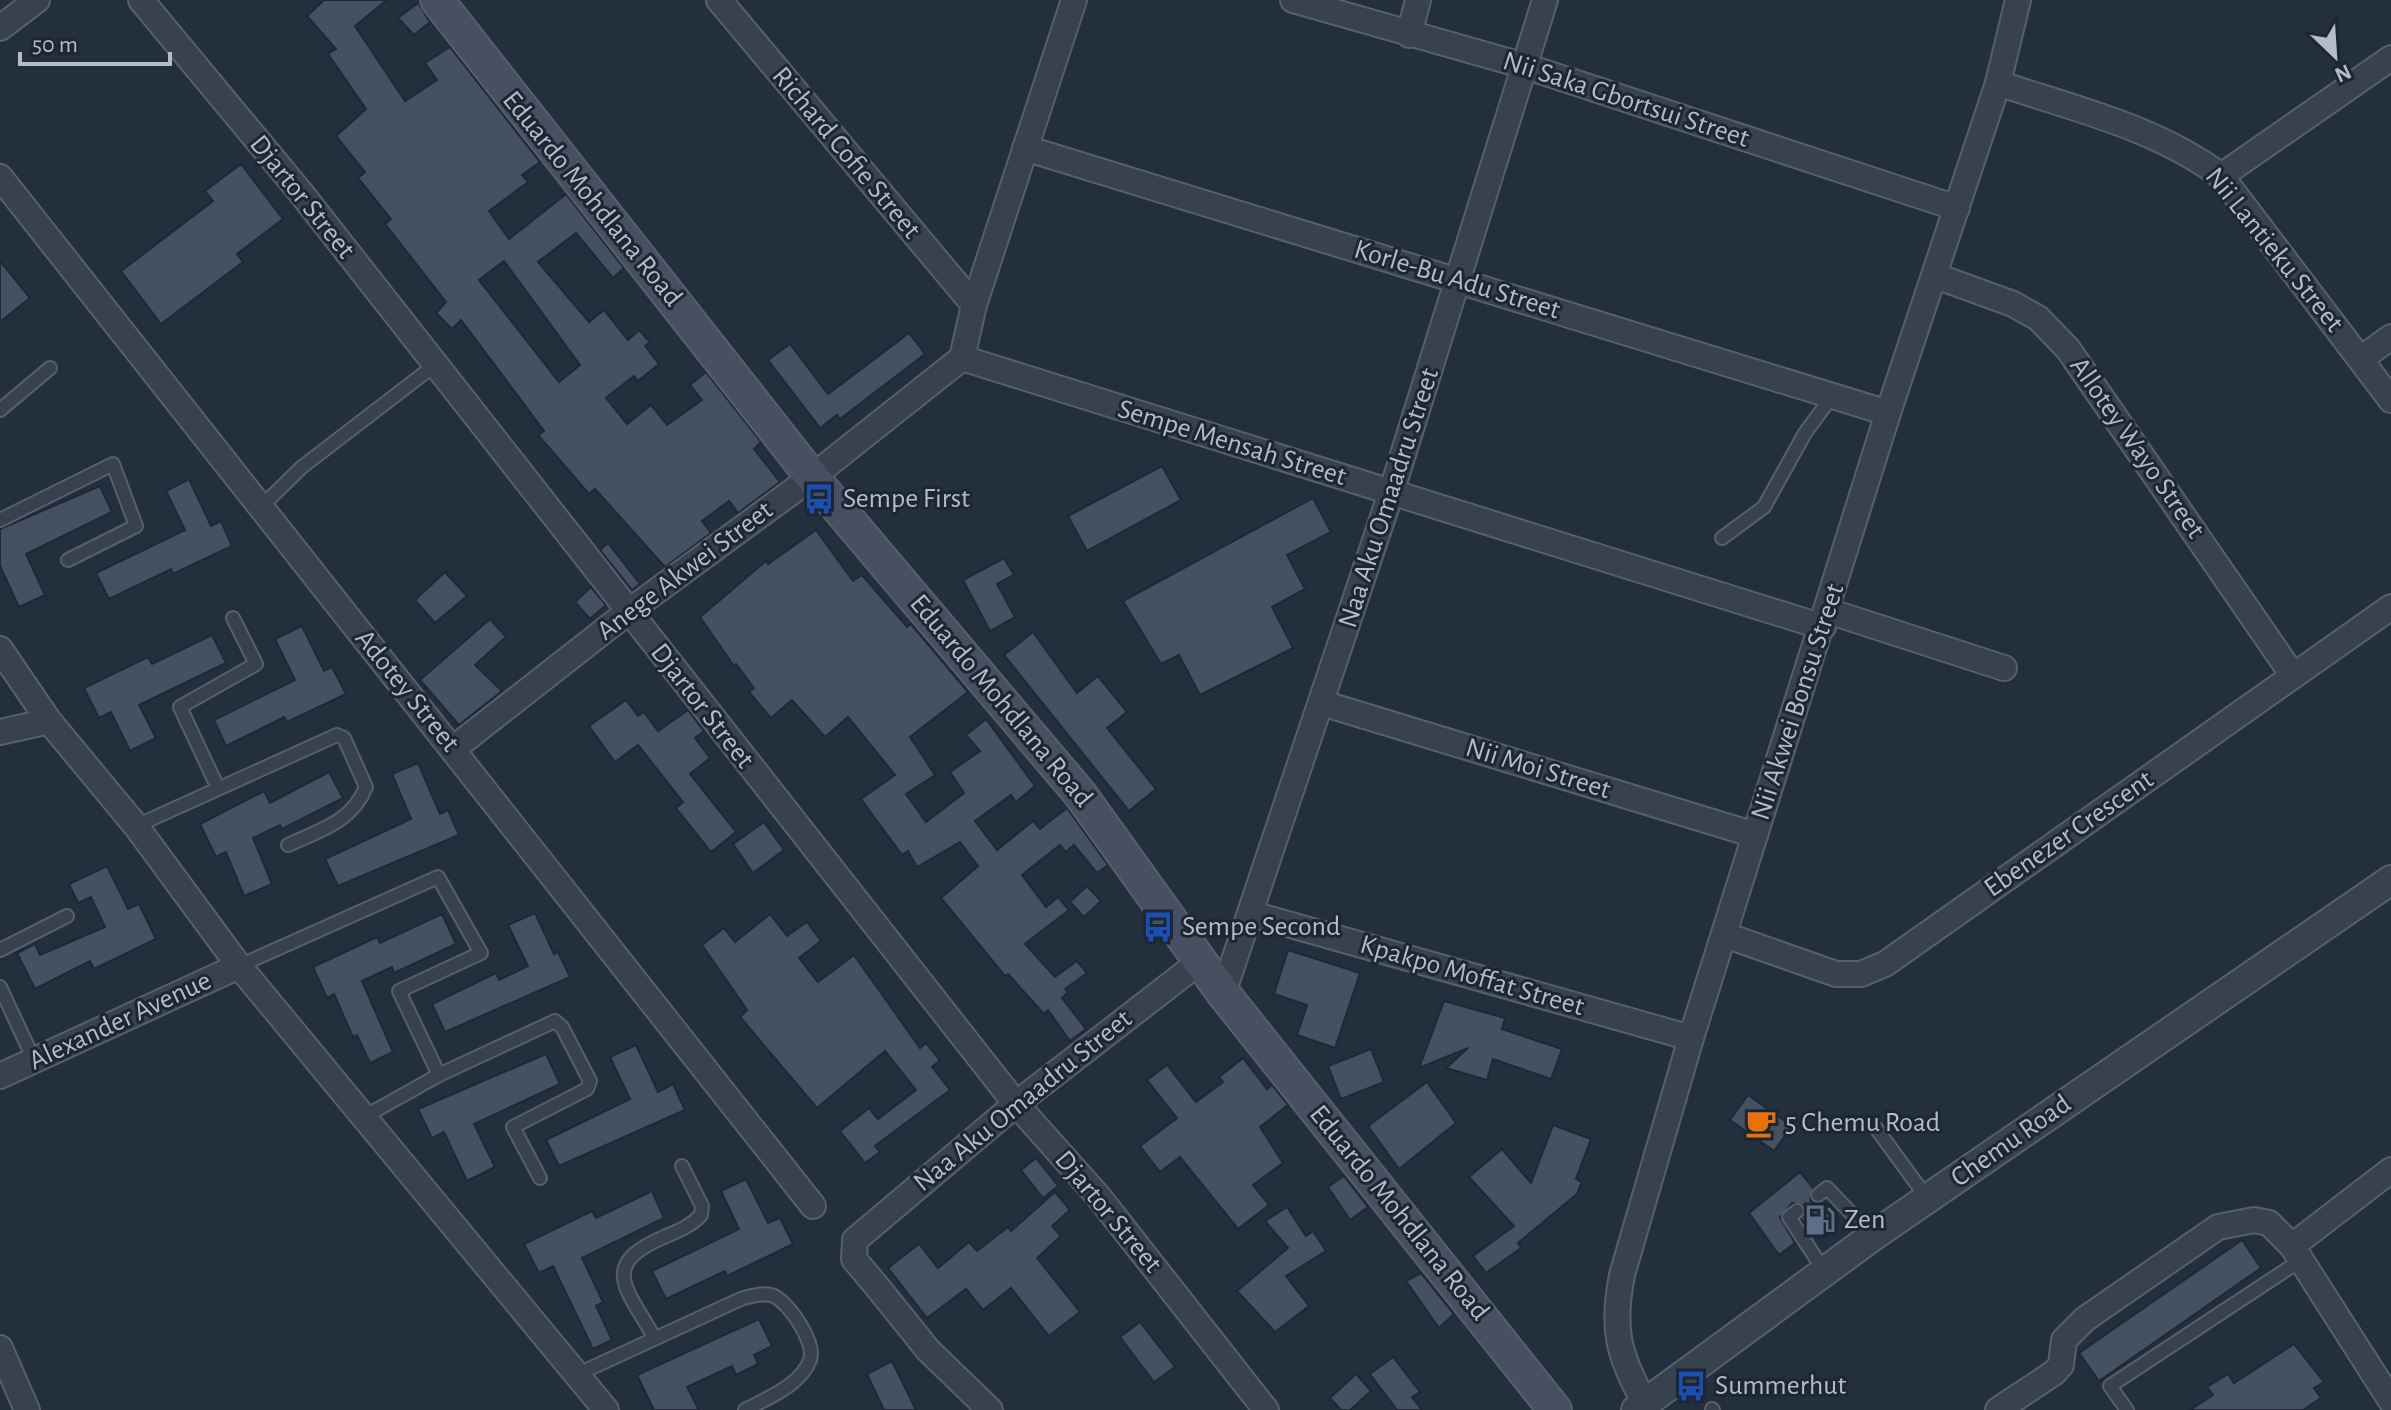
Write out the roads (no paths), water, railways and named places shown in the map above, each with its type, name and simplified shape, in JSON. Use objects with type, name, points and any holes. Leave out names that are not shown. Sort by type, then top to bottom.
[{"type":"main road","name":"Eduardo Mohdlana Road","points":[[437,0],[812,477],[1080,794],[1223,993],[1555,1410]]},
{"type":"street","points":[[0,28],[37,0]]},
{"type":"street","name":"Djartor Street","points":[[141,0],[301,193],[1016,1104],[1098,1196],[1266,1410]]},
{"type":"street","name":"Richard Cofie Street","points":[[719,0],[974,305]]},
{"type":"street","points":[[962,358],[974,305],[1074,0]]},
{"type":"street","name":"Nii Saka Gbortsui Street","points":[[1293,0],[1525,66],[1957,208]]},
{"type":"street","points":[[1409,35],[1418,0]]},
{"type":"street","name":"Naa Aku Omaadru Street","points":[[1223,993],[1252,914],[1460,281],[1545,0]]},
{"type":"street","name":"Nii Akwei Bonsu Street","points":[[1640,1407],[1617,1345],[1615,1308],[1691,1038],[1826,619],[1888,413],[1998,83],[2018,0]]},
{"type":"street","points":[[2221,176],[2391,58]]},
{"type":"street","name":"Nii Lantieku Street","points":[[1998,83],[2163,139],[2193,154],[2221,176],[2391,400]]},
{"type":"street","name":"Korle-Bu Adu Street","points":[[1025,148],[1888,413]]},
{"type":"street","name":"Adotey Street","points":[[0,177],[453,749],[607,950],[813,1206]]},
{"type":"street","name":"Allotey Wayo Street","points":[[1936,276],[2013,304],[2038,318],[2068,349],[2292,674]]},
{"type":"street","points":[[2362,358],[2391,337]]},
{"type":"street","name":"Anege Akwei Street","points":[[453,749],[628,612],[812,477],[962,358]]},
{"type":"street","name":"Sempe Mensah Street","points":[[962,358],[1391,493],[2004,668]]},
{"type":"street","name":"Ebenezer Crescent","points":[[1725,935],[1836,974],[1861,974],[1885,964],[2391,607]]},
{"type":"street","points":[[0,649],[49,721],[136,826],[239,966],[606,1410]]},
{"type":"street","name":"Nii Moi Street","points":[[1322,703],[1755,835]]},
{"type":"street","points":[[0,732],[49,721]]},
{"type":"street","name":"Chemu Road","points":[[1640,1407],[1927,1198],[2391,880]]},
{"type":"street","name":"Kpakpo Moffat Street","points":[[1252,914],[1691,1038]]},
{"type":"street","name":"Naa Aku Omaadru Street","points":[[990,1410],[928,1350],[854,1259],[855,1240],[870,1224],[1016,1104],[1202,960]]},
{"type":"street","name":"Alexander Avenue","points":[[0,1076],[239,966]]},
{"type":"street","points":[[2296,1253],[2391,1170]]},
{"type":"street","points":[[1998,1410],[2055,1372],[2061,1365],[2064,1340],[2073,1329],[2218,1227],[2240,1220],[2269,1223],[2296,1253],[2391,1401]]},
{"type":"street","points":[[0,1348],[27,1410]]},
{"type":"lane","points":[[260,508],[302,467],[435,365]]},
{"type":"lane","points":[[0,410],[50,368]]},
{"type":"lane","points":[[1722,538],[1764,507],[1805,433],[1833,395]]},
{"type":"lane","points":[[0,520],[113,464],[136,526],[68,560]]},
{"type":"lane","points":[[217,786],[180,707],[256,664],[233,618]]},
{"type":"lane","points":[[136,826],[217,786],[337,735],[344,738],[366,787],[359,804],[346,818],[288,845]]},
{"type":"lane","points":[[239,966],[438,877],[481,953],[399,991],[439,1075]]},
{"type":"lane","points":[[0,950],[67,916]]},
{"type":"lane","points":[[0,987],[34,1060]]},
{"type":"lane","points":[[364,1117],[439,1075],[555,1021],[559,1023],[590,1081],[587,1089],[513,1127],[540,1178]]},
{"type":"lane","points":[[1876,1128],[1927,1198]]},
{"type":"lane","points":[[654,1337],[627,1289],[623,1270],[627,1257],[639,1247],[693,1224],[701,1215],[702,1206],[682,1166]]},
{"type":"lane","points":[[1818,1195],[1827,1188],[1873,1236]]},
{"type":"lane","points":[[1797,1211],[1789,1217],[1825,1272]]},
{"type":"lane","points":[[2127,1410],[2110,1386],[2296,1253]]},
{"type":"lane","points":[[576,1375],[743,1298],[760,1294],[775,1296],[799,1324],[810,1345],[811,1358],[802,1374],[779,1392],[745,1410]]},
{"type":"place","name":"Sempe First","points":[[819,499]]},
{"type":"place","name":"Sempe Second","points":[[1158,927]]},
{"type":"place","name":"5 Chemu Road","points":[[1761,1123]]},
{"type":"place","name":"Zen","points":[[1820,1220]]},
{"type":"place","name":"Summerhut","points":[[1691,1386]]}]
